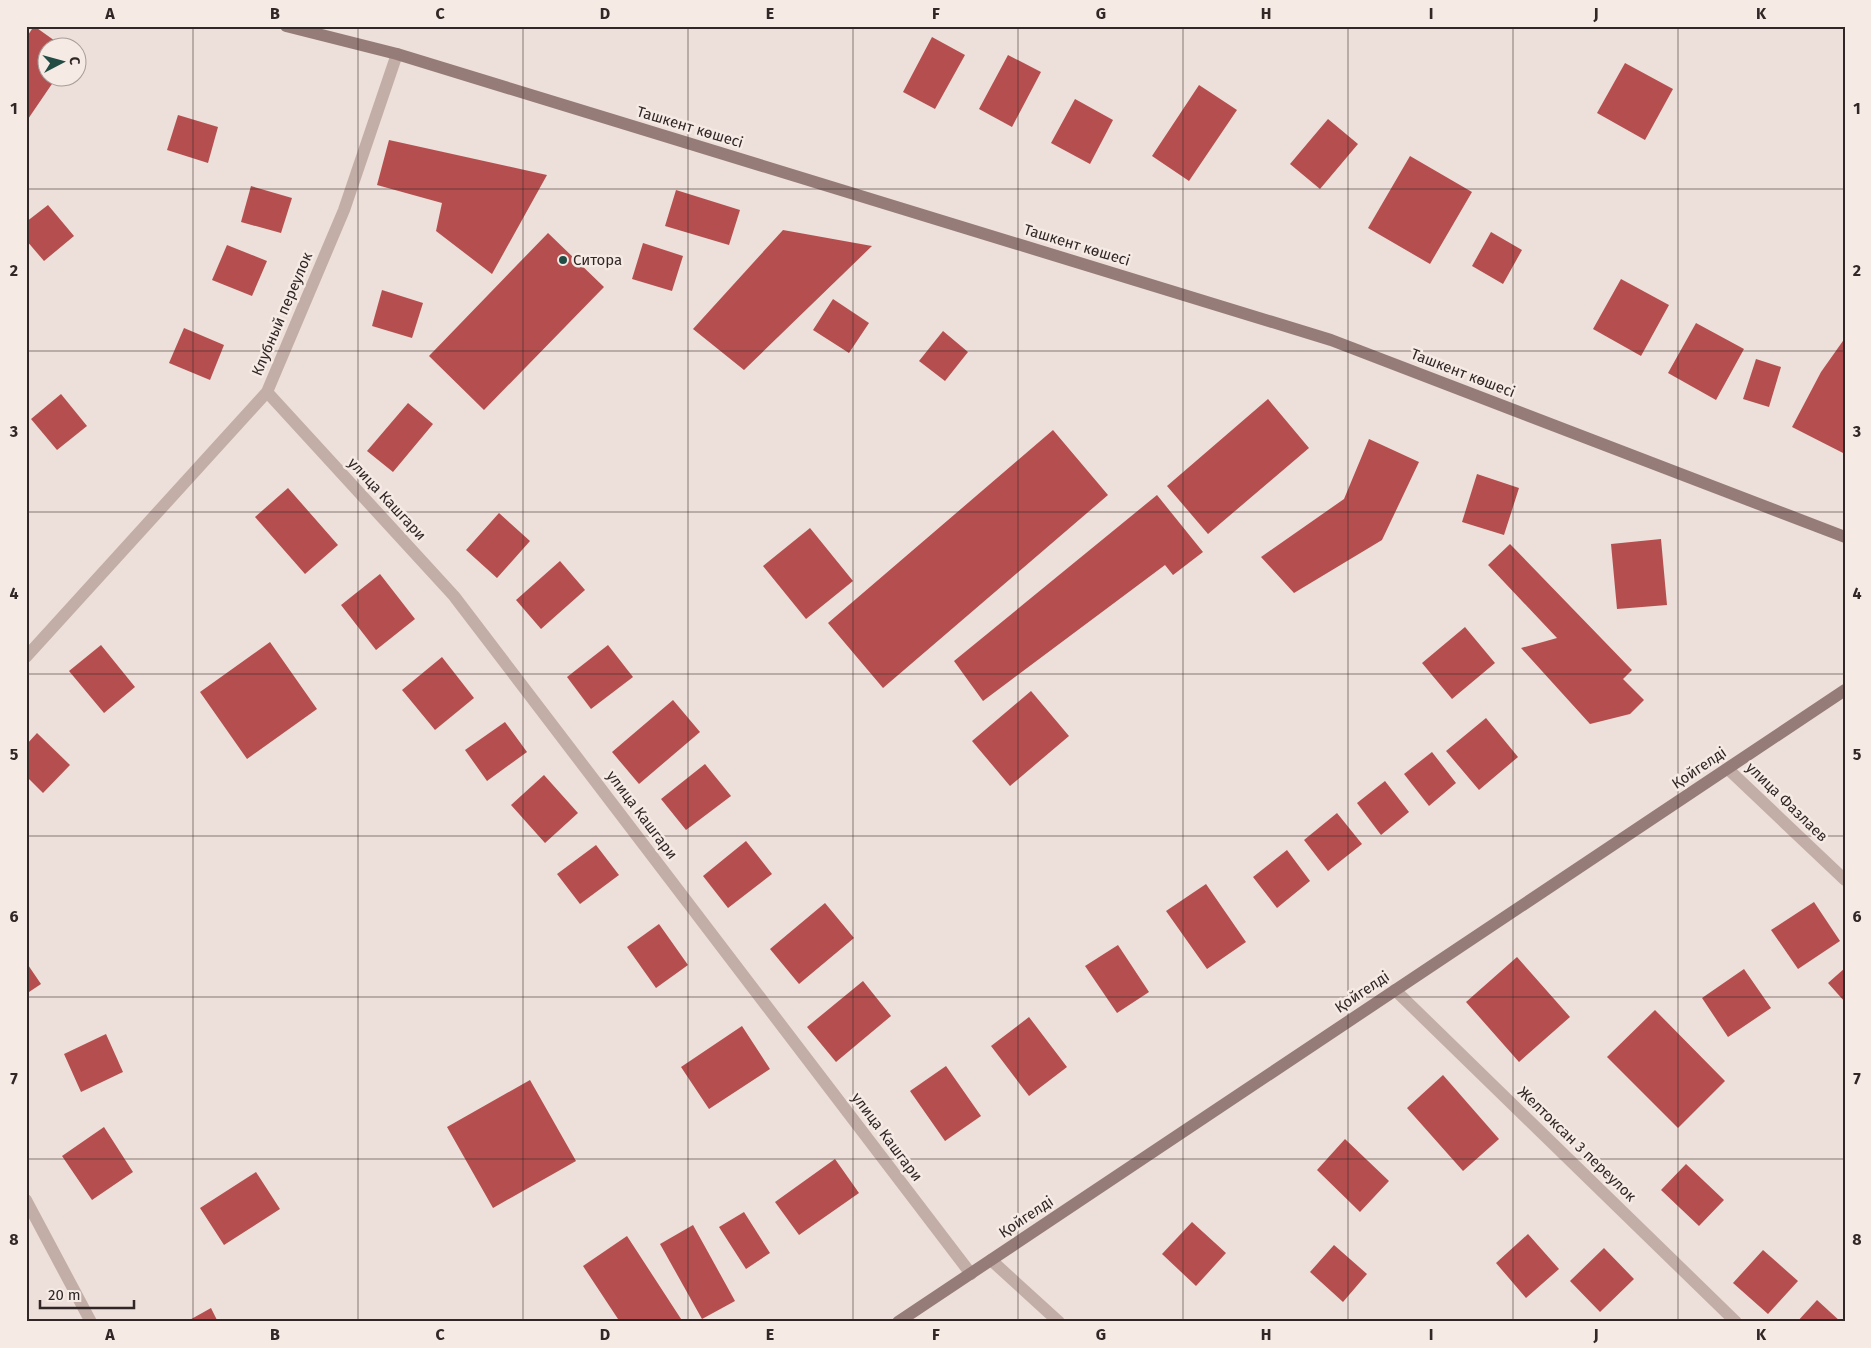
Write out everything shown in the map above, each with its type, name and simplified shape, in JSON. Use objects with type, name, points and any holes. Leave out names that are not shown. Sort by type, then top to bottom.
[{"type":"main road","name":"Ташкент көшесі","points":[[286,26],[397,54],[1331,340],[1845,537]]},
{"type":"main road","name":"Қойгелді","points":[[898,1322],[1845,690]]},
{"type":"street","name":"Клубный переулок","points":[[26,657],[266,392],[344,210],[397,54]]},
{"type":"street","name":"улица Кашгари","points":[[266,392],[454,596],[971,1274]]},
{"type":"street","name":"улица Фазлаев","points":[[1728,768],[1845,880]]},
{"type":"street","name":"Желтоксан 3 переулок","points":[[1396,990],[1736,1322]]},
{"type":"street","points":[[26,1200],[91,1322]]},
{"type":"street","points":[[991,1260],[1059,1322]]},
{"type":"building","points":[[34,26],[51,38],[38,38],[38,88],[49,88],[26,122],[26,38]]},
{"type":"building","points":[[932,37],[965,55],[935,109],[903,92]]},
{"type":"building","points":[[1008,55],[1041,72],[1012,127],[979,109]]},
{"type":"building","points":[[1625,63],[1673,89],[1645,140],[1597,113]]},
{"type":"building","points":[[1199,85],[1237,110],[1189,181],[1152,156]]},
{"type":"building","points":[[1075,99],[1113,120],[1090,164],[1051,143]]},
{"type":"building","points":[[178,115],[218,127],[208,163],[167,150]]},
{"type":"building","points":[[1328,119],[1358,144],[1320,189],[1290,164]]},
{"type":"building","points":[[389,140],[547,175],[492,274],[436,231],[442,203],[377,185]]},
{"type":"building","points":[[1410,156],[1472,192],[1430,264],[1368,228]]},
{"type":"building","points":[[251,186],[292,198],[281,233],[241,222]]},
{"type":"building","points":[[676,190],[740,210],[729,245],[665,226]]},
{"type":"building","points":[[48,205],[74,236],[44,261],[26,240],[26,222]]},
{"type":"building","points":[[783,230],[872,246],[744,370],[693,329]]},
{"type":"building","points":[[1491,232],[1522,250],[1503,284],[1472,266]]},
{"type":"building","points":[[548,233],[604,287],[484,410],[429,356]]},
{"type":"building","points":[[643,243],[683,256],[672,291],[632,279]]},
{"type":"building","points":[[227,245],[267,261],[252,296],[212,280]]},
{"type":"building","points":[[1621,279],[1669,305],[1641,356],[1593,329]]},
{"type":"building","points":[[382,290],[423,303],[412,338],[372,326]]},
{"type":"building","points":[[833,299],[869,323],[849,353],[813,330]]},
{"type":"building","points":[[1696,323],[1744,349],[1716,400],[1668,373]]},
{"type":"building","points":[[184,328],[224,345],[210,380],[169,363]]},
{"type":"building","points":[[943,331],[968,352],[945,381],[919,361]]},
{"type":"building","points":[[1845,338],[1845,454],[1792,427],[1821,372]]},
{"type":"building","points":[[1756,359],[1781,367],[1769,407],[1743,399]]},
{"type":"building","points":[[61,394],[87,426],[57,450],[31,419]]},
{"type":"building","points":[[1268,399],[1309,448],[1208,534],[1167,486]]},
{"type":"building","points":[[408,403],[433,424],[393,472],[367,451]]},
{"type":"building","points":[[1053,430],[1108,495],[883,688],[828,623]]},
{"type":"building","points":[[1369,439],[1419,462],[1382,540],[1294,593],[1261,557],[1344,499]]},
{"type":"building","points":[[1477,474],[1519,488],[1504,535],[1462,522]]},
{"type":"building","points":[[288,488],[338,545],[305,574],[255,517]]},
{"type":"building","points":[[1157,495],[1203,552],[1173,575],[1165,565],[983,701],[954,661]]},
{"type":"building","points":[[499,513],[530,541],[497,578],[466,550]]},
{"type":"building","points":[[810,528],[853,581],[806,619],[763,566]]},
{"type":"building","points":[[1661,539],[1667,605],[1617,609],[1611,544]]},
{"type":"building","points":[[1510,544],[1632,670],[1623,679],[1644,700],[1630,714],[1590,724],[1521,648],[1557,638],[1488,565]]},
{"type":"building","points":[[560,561],[585,590],[541,629],[516,600]]},
{"type":"building","points":[[380,574],[415,619],[376,650],[341,605]]},
{"type":"building","points":[[1465,627],[1495,663],[1452,699],[1422,663]]},
{"type":"building","points":[[270,642],[317,709],[247,759],[200,692]]},
{"type":"building","points":[[101,645],[135,687],[104,713],[69,671]]},
{"type":"building","points":[[608,645],[633,677],[591,709],[567,677]]},
{"type":"building","points":[[442,657],[474,698],[435,730],[402,690]]},
{"type":"building","points":[[1031,691],[1069,736],[1010,786],[972,741]]},
{"type":"building","points":[[673,700],[700,732],[639,784],[612,752]]},
{"type":"building","points":[[1486,718],[1518,757],[1479,790],[1446,751]]},
{"type":"building","points":[[505,722],[527,752],[487,781],[465,750]]},
{"type":"building","points":[[37,733],[70,765],[43,793],[26,776],[26,745]]},
{"type":"building","points":[[1432,752],[1456,783],[1429,806],[1404,774]]},
{"type":"building","points":[[705,764],[731,796],[686,830],[661,799]]},
{"type":"building","points":[[544,775],[578,813],[545,843],[511,805]]},
{"type":"building","points":[[1385,781],[1409,812],[1381,835],[1357,803]]},
{"type":"building","points":[[1337,813],[1362,844],[1328,871],[1304,840]]},
{"type":"building","points":[[746,841],[772,874],[728,908],[703,876]]},
{"type":"building","points":[[596,845],[619,875],[580,904],[557,874]]},
{"type":"building","points":[[1287,850],[1310,881],[1277,908],[1253,877]]},
{"type":"building","points":[[1206,884],[1246,942],[1207,969],[1166,911]]},
{"type":"building","points":[[1814,902],[1840,941],[1798,969],[1771,930]]},
{"type":"building","points":[[825,903],[854,938],[799,984],[770,949]]},
{"type":"building","points":[[659,924],[688,965],[656,988],[627,947]]},
{"type":"building","points":[[1118,945],[1149,992],[1117,1013],[1085,966]]},
{"type":"building","points":[[1517,957],[1570,1017],[1519,1062],[1466,1002]]},
{"type":"building","points":[[26,962],[41,984],[26,994]]},
{"type":"building","points":[[1845,968],[1845,1002],[1828,983]]},
{"type":"building","points":[[1744,969],[1771,1008],[1728,1037],[1702,998]]},
{"type":"building","points":[[863,981],[891,1016],[836,1062],[807,1027]]},
{"type":"building","points":[[1655,1010],[1725,1081],[1678,1128],[1607,1057]]},
{"type":"building","points":[[1029,1017],[1067,1067],[1029,1096],[991,1046]]},
{"type":"building","points":[[742,1026],[770,1069],[709,1109],[681,1067]]},
{"type":"building","points":[[106,1034],[123,1072],[81,1092],[64,1054]]},
{"type":"building","points":[[946,1066],[981,1116],[945,1141],[910,1091]]},
{"type":"building","points":[[1443,1075],[1499,1139],[1463,1171],[1407,1108]]},
{"type":"building","points":[[530,1080],[576,1161],[493,1208],[447,1127]]},
{"type":"building","points":[[104,1127],[133,1172],[92,1200],[62,1156]]},
{"type":"building","points":[[1345,1139],[1389,1181],[1360,1212],[1317,1170]]},
{"type":"building","points":[[835,1159],[859,1193],[799,1235],[775,1202]]},
{"type":"building","points":[[1686,1164],[1724,1200],[1699,1226],[1661,1190]]},
{"type":"building","points":[[256,1172],[280,1209],[224,1245],[200,1208]]},
{"type":"building","points":[[744,1212],[770,1253],[746,1269],[719,1227]]},
{"type":"building","points":[[1192,1222],[1226,1253],[1196,1286],[1162,1254]]},
{"type":"building","points":[[693,1225],[735,1301],[702,1319],[660,1244]]},
{"type":"building","points":[[1528,1234],[1559,1269],[1526,1298],[1496,1263]]},
{"type":"building","points":[[627,1236],[683,1322],[620,1322],[583,1266]]},
{"type":"building","points":[[1334,1245],[1367,1274],[1343,1302],[1310,1272]]},
{"type":"building","points":[[1604,1248],[1634,1279],[1600,1312],[1570,1281]]},
{"type":"building","points":[[1763,1250],[1798,1281],[1768,1314],[1733,1283]]},
{"type":"building","points":[[1817,1300],[1841,1322],[1797,1322]]},
{"type":"building","points":[[211,1308],[218,1322],[186,1322]]},
{"type":"place","name":"Ситора","points":[[563,260]]}]
